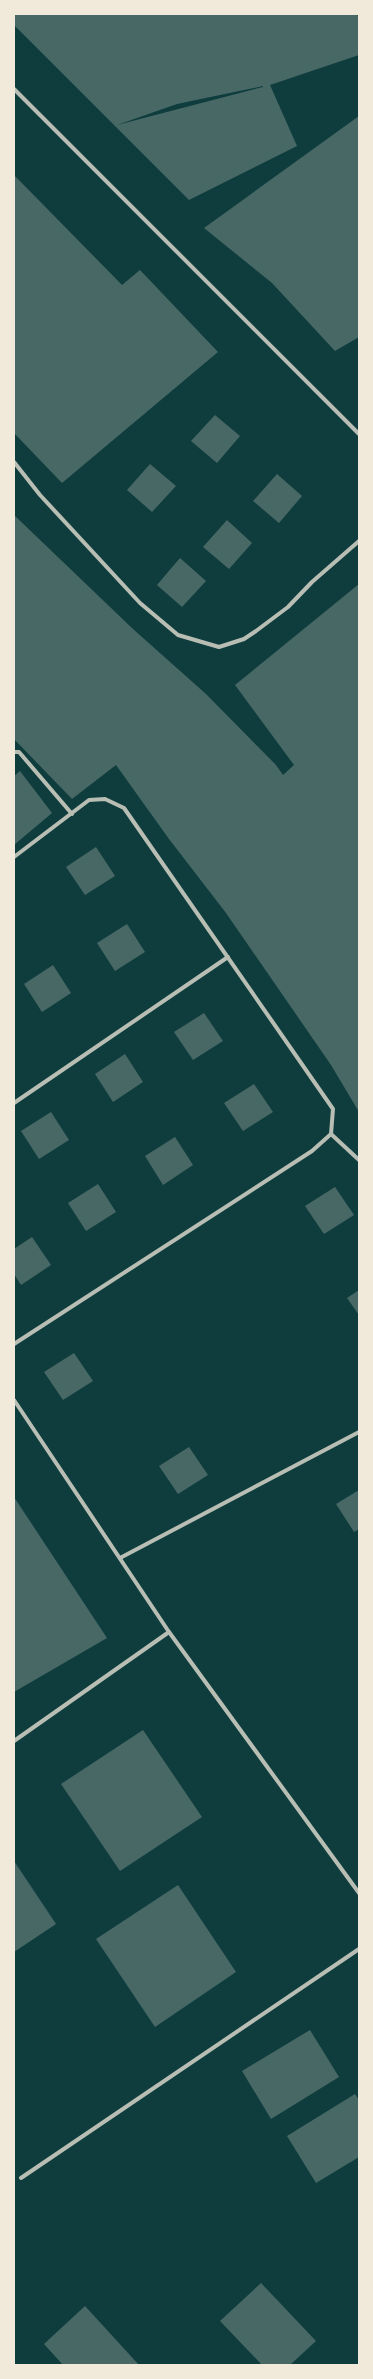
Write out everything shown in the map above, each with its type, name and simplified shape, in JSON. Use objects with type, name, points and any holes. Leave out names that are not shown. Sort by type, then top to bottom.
[{"type":"street","points":[[14,89],[359,434]]},
{"type":"street","points":[[14,462],[40,495],[140,603],[178,634],[219,647],[244,639],[288,607],[312,582],[359,541]]},
{"type":"street","points":[[14,752],[19,752],[72,814]]},
{"type":"street","points":[[14,857],[89,800],[105,799],[124,808],[333,1109],[331,1134],[312,1151],[14,1344]]},
{"type":"street","points":[[14,1103],[228,956]]},
{"type":"street","points":[[331,1134],[359,1160]]},
{"type":"street","points":[[14,1400],[169,1632],[359,1894]]},
{"type":"street","points":[[120,1558],[359,1432]]},
{"type":"street","points":[[14,1741],[169,1632]]},
{"type":"street","points":[[21,2178],[359,1949]]},
{"type":"building","points":[[14,14],[357,14],[359,20],[359,55],[270,85],[297,146],[189,200],[14,25]],"holes":[[[263,87],[117,125],[177,104]]]},
{"type":"building","points":[[359,116],[359,337],[335,351],[272,283],[204,228]]},
{"type":"building","points":[[14,175],[122,285],[140,270],[218,352],[62,483],[14,433]]},
{"type":"building","points":[[215,415],[240,436],[217,463],[191,441]]},
{"type":"building","points":[[150,464],[176,486],[152,512],[127,490]]},
{"type":"building","points":[[277,474],[302,496],[279,523],[253,501]]},
{"type":"building","points":[[14,515],[133,629],[206,694],[276,765],[283,775],[294,765],[235,685],[359,584],[359,1112],[331,1065],[226,913],[169,839],[116,765],[72,799],[14,739]]},
{"type":"building","points":[[227,520],[252,543],[229,569],[203,547]]},
{"type":"building","points":[[180,558],[206,581],[182,607],[157,585]]},
{"type":"building","points":[[20,771],[52,813],[14,845],[14,776]]},
{"type":"building","points":[[96,847],[115,876],[85,895],[66,867]]},
{"type":"building","points":[[127,924],[145,952],[115,971],[97,943]]},
{"type":"building","points":[[53,965],[71,993],[42,1012],[24,984]]},
{"type":"building","points":[[204,1013],[223,1041],[193,1060],[174,1032]]},
{"type":"building","points":[[125,1054],[143,1082],[113,1102],[95,1074]]},
{"type":"building","points":[[254,1084],[273,1112],[243,1131],[224,1103]]},
{"type":"building","points":[[51,1112],[69,1140],[39,1159],[21,1131]]},
{"type":"building","points":[[175,1137],[193,1165],[163,1185],[145,1156]]},
{"type":"building","points":[[98,1184],[116,1212],[86,1231],[68,1203]]},
{"type":"building","points":[[335,1187],[354,1215],[324,1234],[305,1206]]},
{"type":"building","points":[[32,1237],[51,1265],[21,1285],[14,1274],[14,1249]]},
{"type":"building","points":[[359,1290],[359,1315],[347,1298]]},
{"type":"building","points":[[74,1353],[93,1381],[63,1400],[44,1372]]},
{"type":"building","points":[[189,1447],[208,1475],[178,1494],[159,1466]]},
{"type":"building","points":[[359,1490],[359,1529],[354,1532],[336,1504]]},
{"type":"building","points":[[14,1497],[107,1638],[14,1692]]},
{"type":"building","points":[[143,1730],[202,1817],[120,1871],[61,1784]]},
{"type":"building","points":[[14,1861],[56,1924],[14,1952]]},
{"type":"building","points":[[178,1885],[236,1972],[155,2027],[96,1939]]},
{"type":"building","points":[[310,2030],[339,2077],[271,2119],[242,2071]]},
{"type":"building","points":[[355,2094],[359,2100],[359,2157],[316,2183],[287,2136]]},
{"type":"building","points":[[261,2283],[316,2341],[290,2365],[262,2365],[220,2321]]},
{"type":"building","points":[[85,2306],[139,2365],[63,2365],[44,2344]]}]
